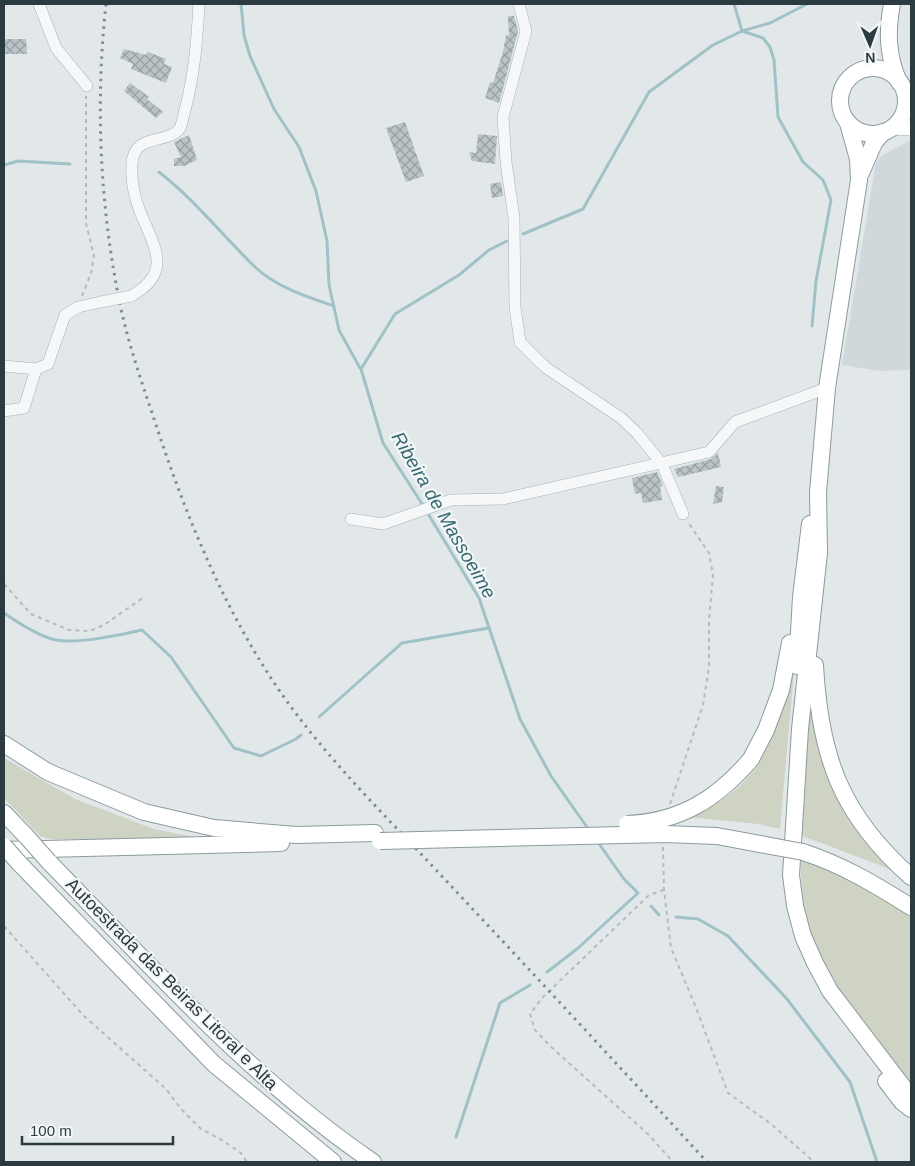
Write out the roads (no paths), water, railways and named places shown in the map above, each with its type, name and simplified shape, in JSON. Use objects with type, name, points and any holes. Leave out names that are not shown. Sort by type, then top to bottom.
[{"type":"highway","points":[[858,180],[869,152],[908,104],[890,55],[888,29],[892,4]]},
{"type":"highway","points":[[888,29],[876,57],[863,70],[847,80],[842,88],[840,107],[848,123],[858,159],[858,180],[827,388],[818,492],[819,552],[813,625],[803,700],[791,875],[795,906],[804,936],[830,991],[904,1088],[911,1094]]},
{"type":"highway","points":[[863,70],[883,70],[899,82]]},
{"type":"highway","points":[[848,123],[865,133],[888,129]]},
{"type":"highway","points":[[818,492],[810,523],[801,597],[783,827],[782,864],[786,907],[799,952],[822,992],[902,1102],[911,1109]]},
{"type":"highway","points":[[4,744],[48,772],[144,812],[214,828],[296,836],[378,837],[658,822],[698,807],[735,778],[751,759],[766,730],[781,690],[801,597]]},
{"type":"highway","points":[[813,625],[817,695],[823,739],[832,771],[852,810],[879,845],[911,877]]},
{"type":"highway","name":"Autoestrada das Beiras Litoral e Alta","points":[[4,813],[49,862],[229,1046],[285,1096],[373,1162]]},
{"type":"highway","points":[[4,848],[378,837],[665,834],[717,836],[802,852],[832,861],[867,879],[911,908]]},
{"type":"highway","name":"Autoestrada das Beiras Litoral e Alta","points":[[4,848],[214,1064],[333,1162]]},
{"type":"main road","points":[[888,129],[911,128]]},
{"type":"street","points":[[39,4],[56,48],[87,86]]},
{"type":"street","points":[[4,366],[36,369],[48,364],[65,315],[78,307],[131,296],[147,288],[156,273],[158,256],[138,206],[132,175],[132,161],[137,149],[149,140],[172,135],[180,128],[195,72],[199,4]]},
{"type":"street","points":[[518,4],[526,31],[503,117],[506,162],[514,218],[515,307],[520,342],[546,367],[621,418],[637,433],[662,464],[683,514]]},
{"type":"street","points":[[4,412],[24,408],[36,369]]},
{"type":"street","points":[[351,519],[383,524],[451,500],[503,499],[709,452],[735,422],[827,388]]},
{"type":"waterway","points":[[241,4],[244,35],[250,56],[274,109],[299,147],[316,191],[327,241],[329,285],[339,330],[360,368]]},
{"type":"waterway","points":[[734,4],[742,31],[763,38],[770,47],[774,60],[778,117],[803,162],[823,180],[831,200],[816,281],[812,326]]},
{"type":"waterway","name":"Ribeira de Massoeime","points":[[523,234],[583,209],[649,92],[713,45],[742,31],[770,23],[807,4]]},
{"type":"waterway","points":[[4,165],[18,161],[70,164]]},
{"type":"waterway","points":[[159,172],[185,194],[263,274],[292,291],[334,306]]},
{"type":"waterway","name":"Ribeira de Massoeime","points":[[424,507],[383,443],[361,369],[395,314],[459,275],[489,250],[507,241]]},
{"type":"waterway","name":"Ribeira de Massoeime","points":[[427,512],[479,598],[520,719],[551,776],[589,830]]},
{"type":"waterway","points":[[4,613],[36,633],[56,640],[87,640],[142,630],[171,657],[234,748],[261,756],[301,735]]},
{"type":"waterway","points":[[319,717],[402,643],[489,628]]},
{"type":"waterway","points":[[547,972],[577,949],[638,893],[624,879],[597,841]]},
{"type":"waterway","name":"Ribeira de Massoeime","points":[[651,906],[659,915]]},
{"type":"waterway","name":"Ribeira de Massoeime","points":[[676,917],[698,919],[728,936],[787,999],[850,1082],[877,1162]]},
{"type":"waterway","points":[[456,1137],[500,1003],[530,985]]},
{"type":"railway","points":[[106,4],[101,80],[101,157],[108,234],[121,309],[134,359],[172,471],[195,531],[236,619],[287,702],[328,753],[707,1162]]}]
